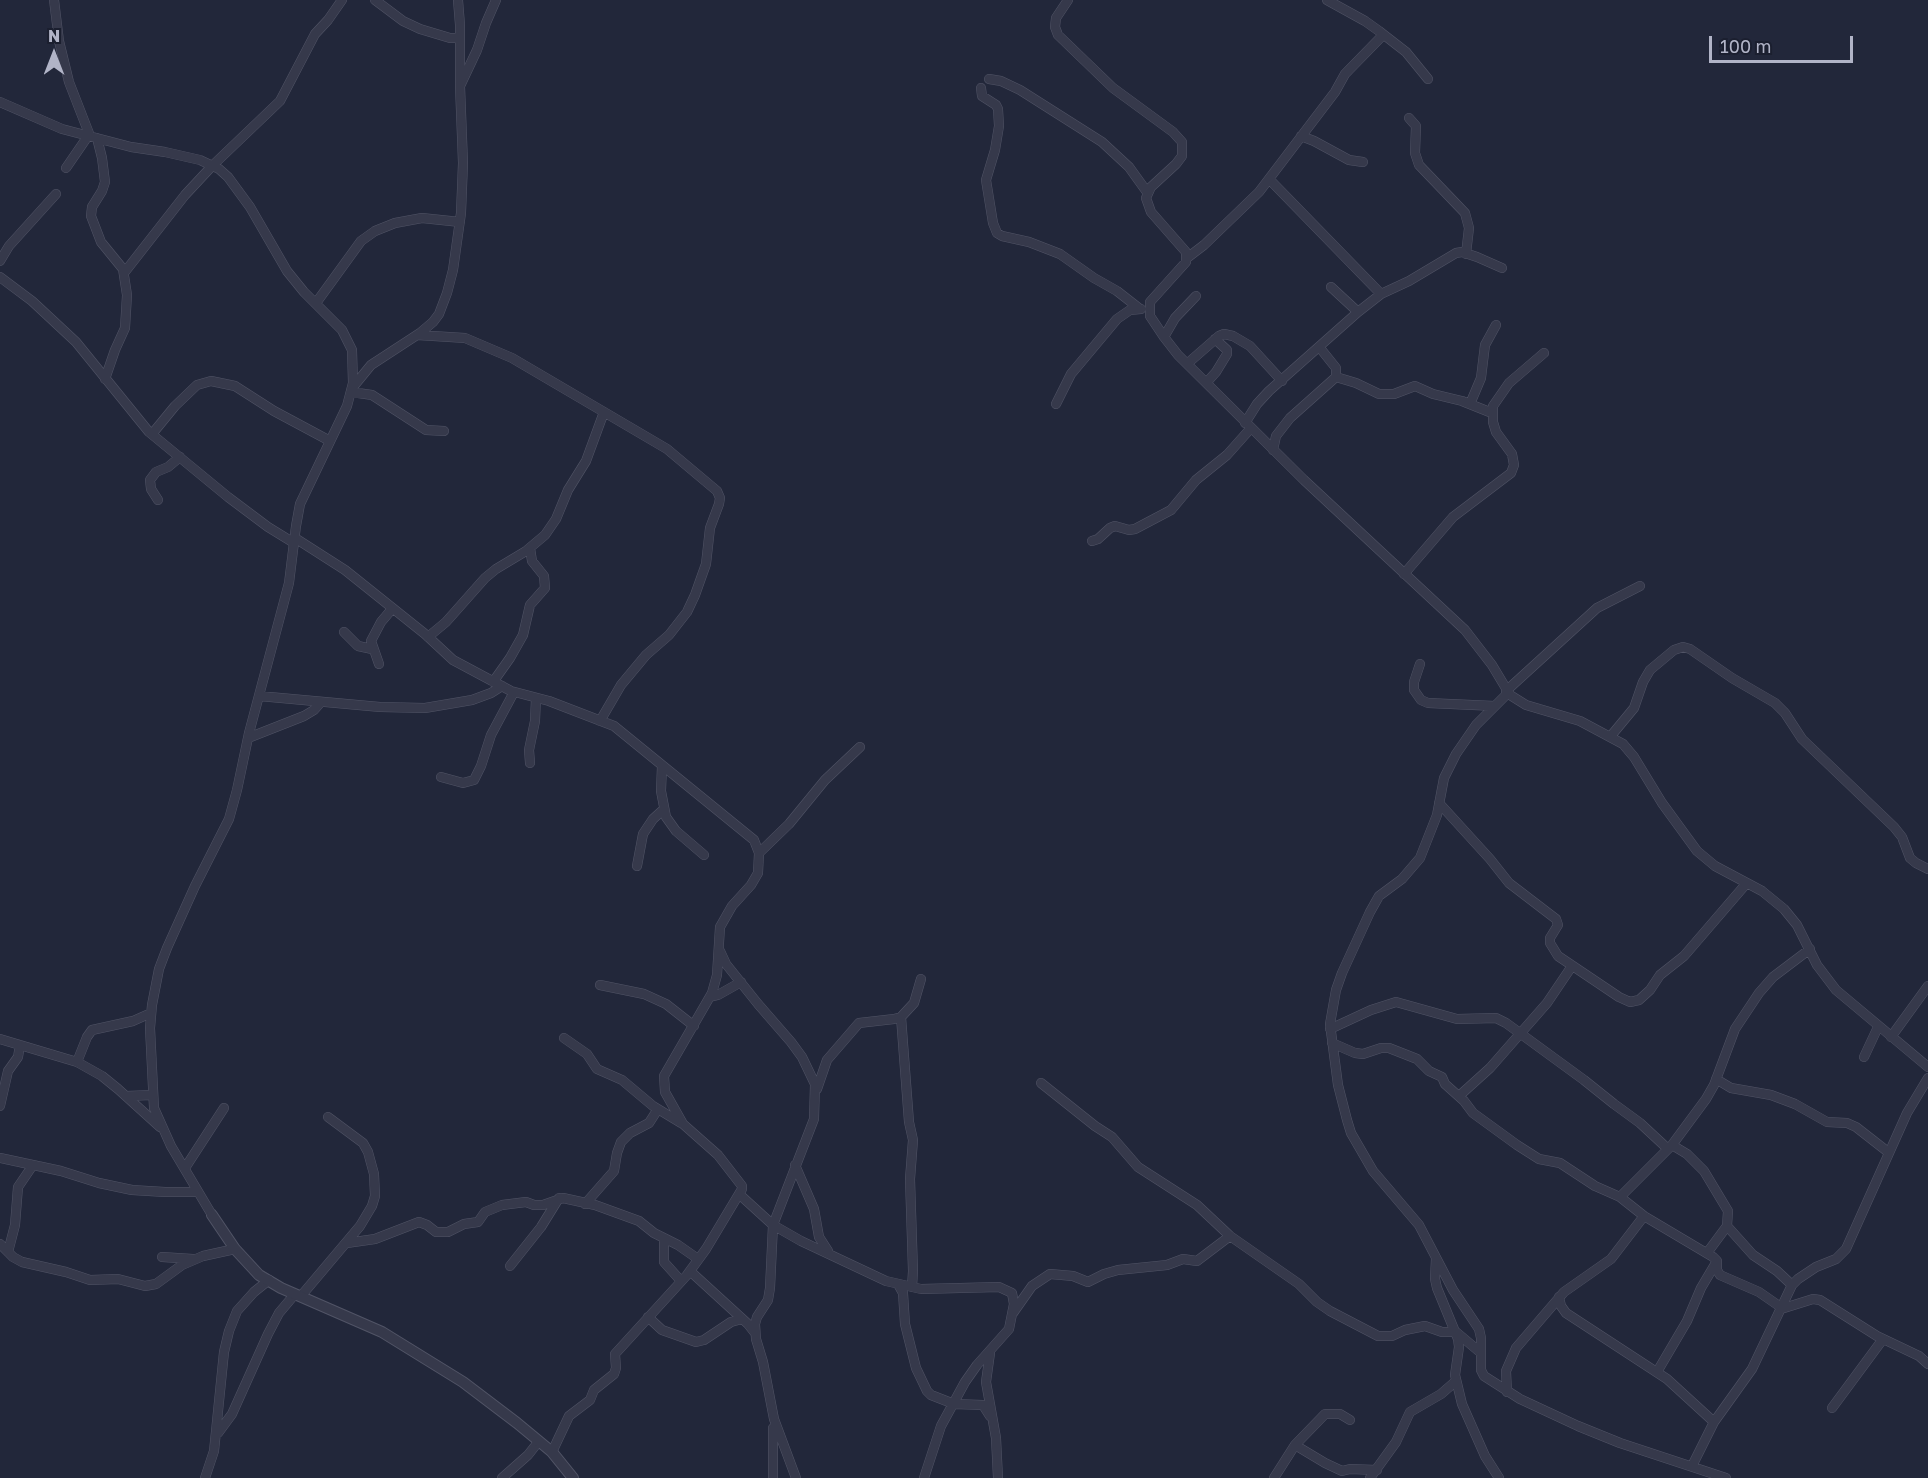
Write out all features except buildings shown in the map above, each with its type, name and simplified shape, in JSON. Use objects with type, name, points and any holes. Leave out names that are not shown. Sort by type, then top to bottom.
[{"type":"street","points":[[54,0],[59,41],[69,82],[102,158],[105,182],[92,207],[92,216],[101,242],[124,273],[128,295],[125,328],[105,379]]},
{"type":"street","points":[[124,273],[185,195],[280,101],[315,34],[342,0]]},
{"type":"street","points":[[375,0],[403,21],[420,29],[450,38],[460,38]]},
{"type":"street","points":[[352,390],[371,365],[433,322],[439,314],[447,293],[460,222],[463,163],[458,0]]},
{"type":"street","points":[[460,86],[496,0]]},
{"type":"street","points":[[1068,0],[1056,18],[1055,27],[1058,35],[1113,88],[1173,132],[1182,142],[1182,156],[1147,192]]},
{"type":"street","points":[[1327,0],[1365,21],[1406,52],[1428,79]]},
{"type":"street","points":[[1144,310],[1187,258],[1241,212],[1335,92],[1345,74],[1383,35]]},
{"type":"street","points":[[989,79],[1001,81],[1020,90],[1101,142],[1129,167],[1147,192],[1147,205],[1151,212],[1185,249],[1187,258]]},
{"type":"street","points":[[981,88],[982,96],[996,105],[998,109],[999,126],[995,150],[986,180],[997,233],[1060,254],[1144,310],[1164,337],[1273,450],[1465,630],[1492,665],[1507,692],[1526,705],[1580,721],[1623,744],[1697,851],[1715,866],[1773,898],[1797,925],[1817,965],[1830,984],[1846,1000],[1928,1067]]},
{"type":"street","points":[[0,102],[44,123],[131,147],[201,160],[219,170],[234,184],[250,207],[287,271],[304,292],[342,330],[351,345],[354,374],[352,390],[337,428],[300,504],[290,583],[248,738],[229,819],[166,948],[159,969],[150,1028],[152,1095],[154,1108],[163,1130],[212,1215],[235,1249],[260,1275],[298,1295],[382,1332],[463,1382],[552,1452],[573,1478]]},
{"type":"street","points":[[1409,118],[1416,126],[1415,153],[1419,165],[1465,213],[1469,228],[1466,254]]},
{"type":"street","points":[[1301,136],[1349,160],[1363,162]]},
{"type":"street","points":[[66,168],[91,137]]},
{"type":"street","points":[[1269,179],[1381,294]]},
{"type":"street","points":[[0,261],[9,246],[56,194]]},
{"type":"street","points":[[316,303],[360,241],[375,231],[395,222],[422,218],[460,222]]},
{"type":"street","points":[[1092,541],[1115,526],[1129,530],[1135,529],[1171,510],[1196,480],[1227,454],[1248,425],[1257,404],[1381,294],[1456,253],[1493,262],[1502,268]]},
{"type":"street","points":[[0,277],[32,301],[76,342],[152,434],[268,527],[345,570],[453,660],[514,692],[614,726],[754,840],[759,853],[758,873],[751,885],[732,906],[720,927],[717,975],[710,997],[664,1076],[665,1092],[683,1124]]},
{"type":"street","points":[[1331,287],[1358,312]]},
{"type":"street","points":[[1164,337],[1175,318],[1196,296]]},
{"type":"street","points":[[1056,404],[1071,374],[1116,319],[1130,310],[1144,310]]},
{"type":"street","points":[[1470,404],[1481,378],[1485,345],[1496,325]]},
{"type":"street","points":[[1188,363],[1224,334],[1241,339],[1282,381]]},
{"type":"street","points":[[417,335],[465,338],[512,358],[667,449],[712,486],[720,498],[710,528],[706,564],[687,612],[669,635],[646,655],[626,678],[600,721]]},
{"type":"street","points":[[1207,382],[1227,354],[1227,350],[1215,339]]},
{"type":"street","points":[[1273,450],[1276,436],[1290,418],[1336,377],[1336,368],[1320,348]]},
{"type":"street","points":[[1404,574],[1453,517],[1511,473],[1514,465],[1512,454],[1496,432],[1492,406],[1509,383],[1544,353]]},
{"type":"street","points":[[1336,377],[1379,394],[1394,394],[1415,386],[1432,394],[1470,404],[1492,413]]},
{"type":"street","points":[[152,434],[175,406],[197,385],[211,381],[235,386],[274,411],[330,441]]},
{"type":"street","points":[[352,390],[372,395],[426,430],[444,431]]},
{"type":"street","points":[[428,637],[446,622],[491,573],[530,548],[545,535],[556,519],[568,490],[586,461],[604,412]]},
{"type":"street","points":[[158,500],[151,489],[150,480],[156,472],[168,467],[180,457]]},
{"type":"street","points":[[259,696],[425,708],[472,700],[491,693],[523,635],[530,605],[545,588],[544,576],[532,561],[530,548]]},
{"type":"street","points":[[1640,586],[1597,608],[1507,692],[1476,725],[1455,754],[1444,778],[1437,815],[1420,858],[1402,879],[1380,896],[1370,912],[1338,986],[1331,1010],[1330,1029],[1338,1085],[1352,1133],[1373,1171],[1419,1225],[1453,1290],[1479,1329],[1482,1373],[1507,1392],[1578,1426],[1617,1442],[1726,1478]]},
{"type":"street","points":[[379,664],[371,641],[392,609]]},
{"type":"street","points":[[344,632],[358,646],[372,649]]},
{"type":"street","points":[[1610,737],[1634,708],[1650,670],[1674,650],[1683,647],[1690,649],[1732,678],[1775,703],[1785,713],[1802,739],[1894,827],[1902,837],[1910,858],[1916,864],[1928,869]]},
{"type":"street","points":[[1420,664],[1414,690],[1421,700],[1428,703],[1495,706]]},
{"type":"street","points":[[441,777],[463,783],[474,780],[500,716],[514,692]]},
{"type":"street","points":[[530,763],[529,750],[537,698]]},
{"type":"street","points":[[248,738],[304,716],[321,702]]},
{"type":"street","points":[[759,853],[789,825],[825,780],[860,747]]},
{"type":"street","points":[[662,766],[661,791],[670,825],[704,855]]},
{"type":"street","points":[[1439,803],[1509,883],[1556,919],[1558,925],[1550,938],[1550,943],[1558,956],[1625,1001],[1635,1002],[1650,990],[1660,975],[1684,956],[1746,884]]},
{"type":"street","points":[[637,866],[643,834],[653,819],[664,809]]},
{"type":"street","points":[[719,948],[726,963],[802,1057],[814,1080],[816,1094]]},
{"type":"street","points":[[1620,1197],[1670,1147],[1706,1099],[1735,1029],[1759,993],[1773,977],[1810,949]]},
{"type":"street","points":[[1459,1096],[1484,1075],[1548,1003],[1572,966]]},
{"type":"street","points":[[796,1478],[774,1419],[755,1333],[757,1317],[768,1300],[773,1226],[814,1119],[816,1094],[827,1060],[859,1023],[901,1017],[914,1003],[921,980]]},
{"type":"street","points":[[710,997],[741,982]]},
{"type":"street","points":[[600,985],[644,994],[666,1004],[694,1026]]},
{"type":"street","points":[[1891,1037],[1928,986]]},
{"type":"street","points":[[1330,1029],[1371,1010],[1396,1002],[1447,1018],[1496,1018],[1640,1122],[1670,1147],[1688,1154],[1704,1171],[1728,1211],[1727,1226],[1707,1253]]},
{"type":"street","points":[[77,1062],[92,1030],[133,1021],[151,1013]]},
{"type":"street","points":[[901,1017],[909,1122],[914,1140],[910,1179],[914,1271],[912,1287]]},
{"type":"street","points":[[1864,1057],[1878,1027]]},
{"type":"street","points":[[552,1452],[569,1416],[590,1400],[594,1390],[614,1374],[615,1354],[690,1271],[742,1186],[718,1155],[683,1124],[658,1109],[622,1080],[597,1069],[587,1054],[564,1038]]},
{"type":"street","points":[[0,1039],[77,1062],[102,1076],[163,1130]]},
{"type":"street","points":[[1332,1043],[1355,1053],[1368,1053],[1385,1047],[1415,1058],[1429,1071],[1442,1077],[1445,1084],[1473,1113],[1517,1145],[1539,1159],[1560,1163],[1595,1186],[1620,1197],[1644,1216],[1717,1261]]},
{"type":"street","points":[[0,1106],[8,1071],[18,1057],[20,1045]]},
{"type":"street","points":[[1692,1466],[1714,1422],[1752,1369],[1792,1285],[1816,1267],[1841,1256],[1846,1249],[1888,1152],[1907,1113],[1928,1078]]},
{"type":"street","points":[[1716,1079],[1731,1088],[1772,1095],[1795,1104],[1827,1122],[1856,1126],[1888,1152]]},
{"type":"street","points":[[1041,1083],[1112,1137],[1138,1167],[1197,1205],[1230,1236],[1299,1284],[1330,1311],[1378,1336],[1392,1336],[1405,1330],[1425,1326],[1442,1332],[1456,1332],[1481,1353]]},
{"type":"street","points":[[126,1096],[152,1095]]},
{"type":"street","points":[[184,1168],[224,1108]]},
{"type":"street","points":[[585,1204],[614,1171],[621,1142],[630,1133],[649,1122],[658,1109]]},
{"type":"street","points":[[217,1434],[232,1414],[279,1313],[347,1243],[372,1206],[375,1196],[374,1174],[369,1152],[363,1143],[328,1117]]},
{"type":"street","points":[[0,1158],[132,1190],[198,1192]]},
{"type":"street","points":[[0,1168],[12,1160]]},
{"type":"street","points":[[8,1252],[15,1225],[18,1187],[33,1165]]},
{"type":"street","points":[[795,1165],[814,1209],[819,1237],[831,1254]]},
{"type":"street","points":[[739,1194],[773,1226],[886,1281],[912,1287],[956,1289],[999,1287],[1012,1293],[1014,1304],[1009,1329],[976,1365],[942,1425],[924,1478]]},
{"type":"street","points":[[510,1266],[541,1227],[559,1198]]},
{"type":"street","points":[[347,1243],[375,1239],[419,1222],[436,1232],[448,1232],[464,1224],[477,1222],[486,1212],[502,1205],[526,1202],[543,1205],[559,1198],[595,1205],[639,1221],[698,1259]]},
{"type":"street","points":[[1507,1392],[1506,1371],[1513,1353],[1559,1297],[1611,1258],[1644,1216]]},
{"type":"street","points":[[1727,1226],[1753,1254],[1792,1285]]},
{"type":"street","points":[[1013,1313],[1032,1286],[1050,1274],[1073,1276],[1088,1282],[1118,1270],[1167,1265],[1183,1259],[1197,1261],[1230,1236]]},
{"type":"street","points":[[664,1239],[664,1262],[681,1281]]},
{"type":"street","points":[[0,1244],[22,1262],[90,1280],[118,1279],[145,1287],[156,1284],[176,1269],[196,1259],[235,1249]]},
{"type":"street","points":[[162,1257],[196,1259]]},
{"type":"street","points":[[1436,1258],[1437,1288],[1456,1332],[1459,1347],[1456,1381],[1462,1404],[1485,1456],[1499,1478]]},
{"type":"street","points":[[1717,1261],[1717,1270],[1720,1275],[1760,1292],[1781,1308]]},
{"type":"street","points":[[1657,1372],[1717,1261]]},
{"type":"street","points":[[690,1271],[755,1333]]},
{"type":"street","points":[[205,1478],[217,1434],[224,1352],[229,1331],[237,1311],[254,1292],[269,1280]]},
{"type":"street","points":[[898,1284],[903,1293],[905,1324],[920,1380],[931,1395],[954,1404],[983,1405],[990,1416]]},
{"type":"street","points":[[1559,1297],[1566,1313],[1657,1372],[1714,1422]]},
{"type":"street","points":[[1781,1308],[1809,1300],[1820,1300],[1883,1339],[1919,1356],[1928,1364]]},
{"type":"street","points":[[648,1317],[662,1330],[696,1342],[704,1340],[731,1322],[742,1319]]},
{"type":"street","points":[[1832,1408],[1883,1339]]},
{"type":"street","points":[[990,1352],[986,1382],[990,1416],[996,1438],[998,1478]]},
{"type":"street","points":[[1370,1478],[1396,1442],[1410,1412],[1441,1394],[1456,1381]]},
{"type":"street","points":[[1274,1478],[1296,1445],[1325,1414],[1340,1414],[1350,1420]]},
{"type":"street","points":[[773,1478],[774,1419]]},
{"type":"street","points":[[502,1478],[528,1455],[539,1441]]},
{"type":"street","points":[[1296,1445],[1342,1471],[1377,1470]]}]
